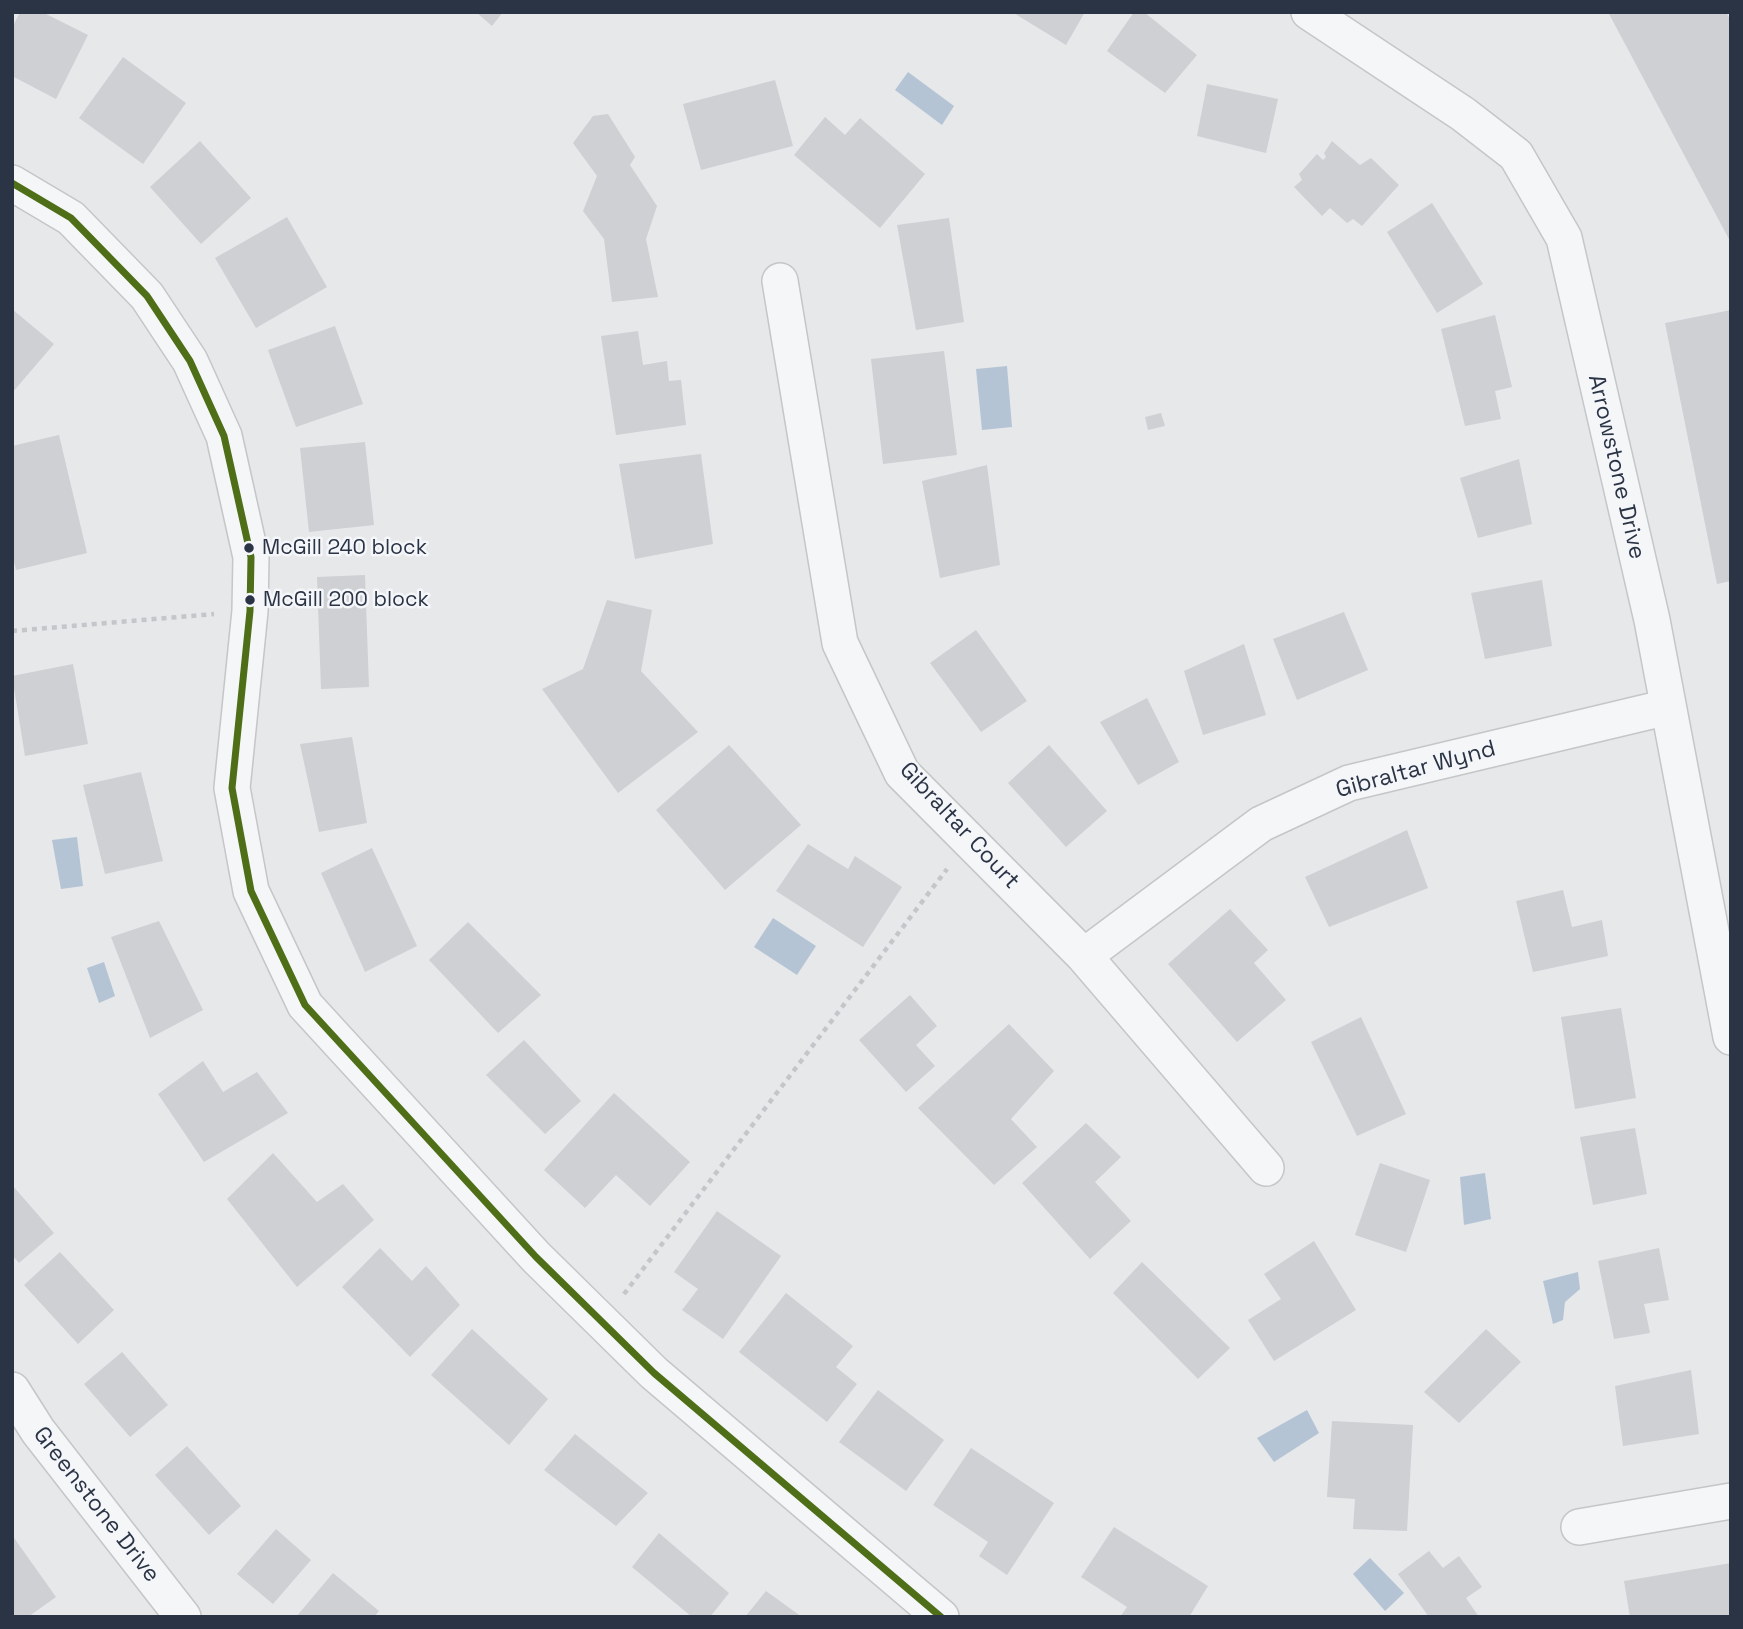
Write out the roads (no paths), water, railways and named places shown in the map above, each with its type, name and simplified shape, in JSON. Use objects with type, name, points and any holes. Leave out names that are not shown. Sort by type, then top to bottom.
[{"type":"street","name":"Arrowstone Drive","points":[[1309,12],[1462,114],[1516,155],[1564,238],[1652,620],[1731,1037]]},
{"type":"street","points":[[12,183],[71,218],[148,296],[190,361],[224,436],[251,557],[250,611],[232,788],[251,891],[305,1005],[536,1257],[636,1357],[941,1617]]},
{"type":"street","name":"Gibraltar Court","points":[[780,281],[840,643],[902,773],[1084,956],[1266,1168]]},
{"type":"street","name":"Gibraltar Wynd","points":[[1084,956],[1261,824],[1349,783],[1668,707]]},
{"type":"street","name":"Greenstone Drive","points":[[12,1390],[38,1431],[183,1617]]},
{"type":"street","points":[[1579,1527],[1731,1501]]},
{"type":"water","points":[[908,72],[954,106],[942,125],[895,90]]},
{"type":"water","points":[[1007,366],[1012,427],[982,430],[976,369]]},
{"type":"water","points":[[77,837],[83,886],[61,889],[52,840]]},
{"type":"water","points":[[773,918],[816,946],[797,975],[754,947]]},
{"type":"water","points":[[104,962],[115,996],[99,1003],[87,968]]},
{"type":"water","points":[[1485,1173],[1491,1219],[1464,1225],[1460,1177]]},
{"type":"water","points":[[1578,1272],[1580,1289],[1565,1302],[1563,1320],[1553,1324],[1543,1281]]},
{"type":"water","points":[[1307,1410],[1319,1433],[1274,1462],[1257,1438]]},
{"type":"water","points":[[1370,1558],[1404,1593],[1385,1611],[1353,1574]]},
{"type":"place","name":"McGill 240 block","points":[[249,548]]},
{"type":"place","name":"McGill 200 block","points":[[250,600]]}]
